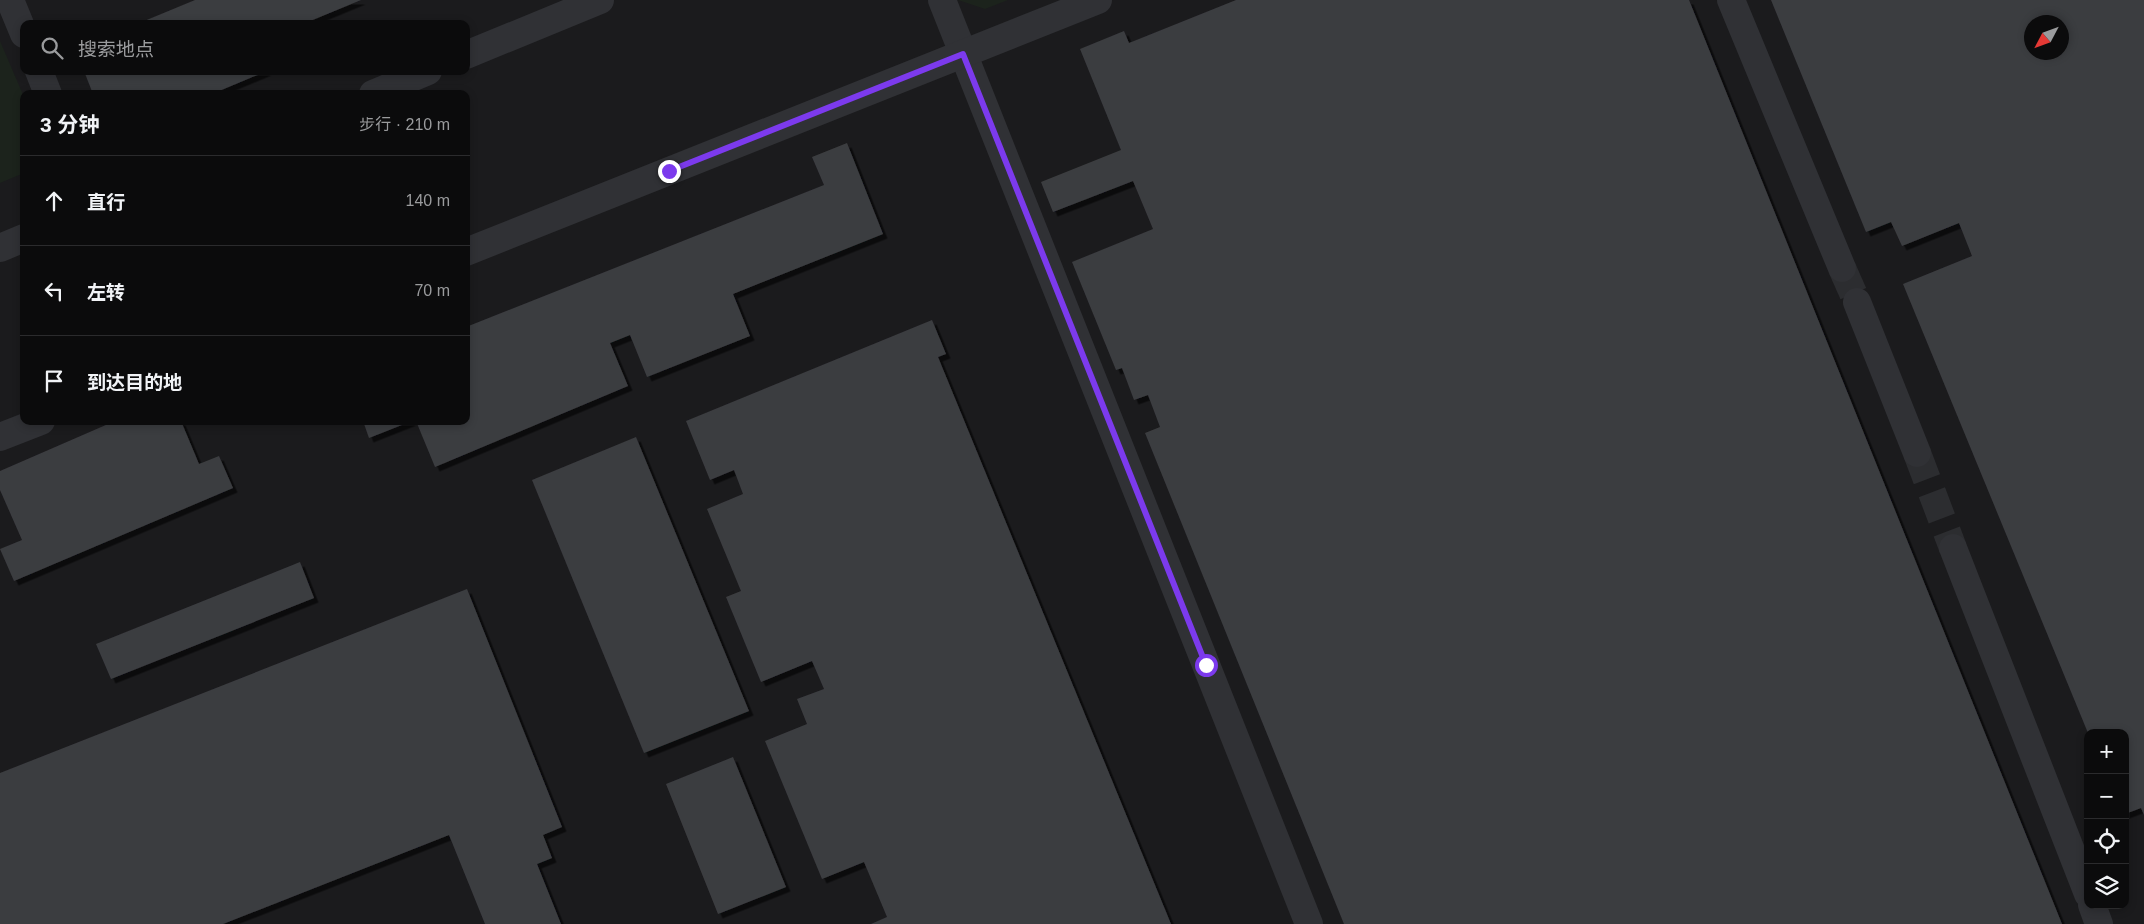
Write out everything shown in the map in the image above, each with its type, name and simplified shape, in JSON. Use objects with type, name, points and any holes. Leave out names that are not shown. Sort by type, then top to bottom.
[{"type":"lane","points":[[10,0],[20,24]]},
{"type":"lane","points":[[470,53],[600,0]]},
{"type":"lane","points":[[942,0],[1309,924]]},
{"type":"lane","points":[[470,250],[1098,0]]},
{"type":"lane","points":[[1731,0],[1842,268]]},
{"type":"lane","points":[[41,75],[46,90]]},
{"type":"lane","points":[[383,90],[419,75]]},
{"type":"lane","points":[[0,248],[20,240]]},
{"type":"lane","points":[[1856,302],[1917,453]]},
{"type":"lane","points":[[0,438],[31,425]]},
{"type":"lane","points":[[1953,548],[2084,884]]},
{"type":"lane","points":[[2094,909],[2100,924]]},
{"type":"shaded area","points":[[0,0],[2144,0],[2144,924],[0,924]]},
{"type":"shaded area","points":[[958,0],[1008,0],[985,9]]},
{"type":"shaded area","points":[[0,41],[21,90],[20,175],[0,183]]},
{"type":"building","points":[[195,0],[361,0],[313,20],[147,20]]},
{"type":"building","points":[[1236,0],[1689,0],[2062,924],[1344,924],[1145,433],[1160,427],[1148,395],[1134,400],[1122,368],[1116,370],[1072,262],[1153,229],[1133,181],[1053,212],[1041,182],[1121,150],[1080,49],[1124,31],[1129,43]]},
{"type":"building","points":[[1771,0],[2144,0],[2144,815],[2141,808],[2129,812],[2129,729],[2086,729],[1903,284],[1972,256],[1959,223],[1902,246],[1891,222],[1866,232]]},
{"type":"building","points":[[86,75],[257,75],[222,90],[91,90]]},
{"type":"building","points":[[847,143],[883,234],[733,294],[750,336],[647,377],[630,335],[610,343],[628,386],[435,467],[418,425],[470,425],[470,325],[824,185],[812,157]]},
{"type":"building","points":[[932,320],[946,354],[938,357],[1171,924],[871,924],[887,917],[864,862],[822,879],[765,741],[807,724],[797,699],[824,689],[812,661],[761,682],[726,597],[741,591],[707,509],[743,494],[734,470],[710,480],[686,421]]},
{"type":"building","points":[[106,425],[183,425],[199,464],[219,456],[233,488],[14,581],[0,549],[22,540],[0,490],[0,471]]},
{"type":"building","points":[[364,425],[402,425],[369,438]]},
{"type":"building","points":[[636,437],[749,711],[644,753],[532,480]]},
{"type":"building","points":[[300,562],[314,598],[111,679],[96,644]]},
{"type":"building","points":[[467,589],[562,827],[543,835],[552,858],[537,864],[561,924],[485,924],[449,835],[223,924],[0,924],[0,773]]},
{"type":"building","points":[[733,757],[786,887],[718,914],[666,784]]},
{"type":"tunnel","points":[[1842,268],[1857,302]]},
{"type":"tunnel","points":[[1917,453],[1953,548]]},
{"type":"route","points":[[669,171],[963,54],[1206,665]]}]
